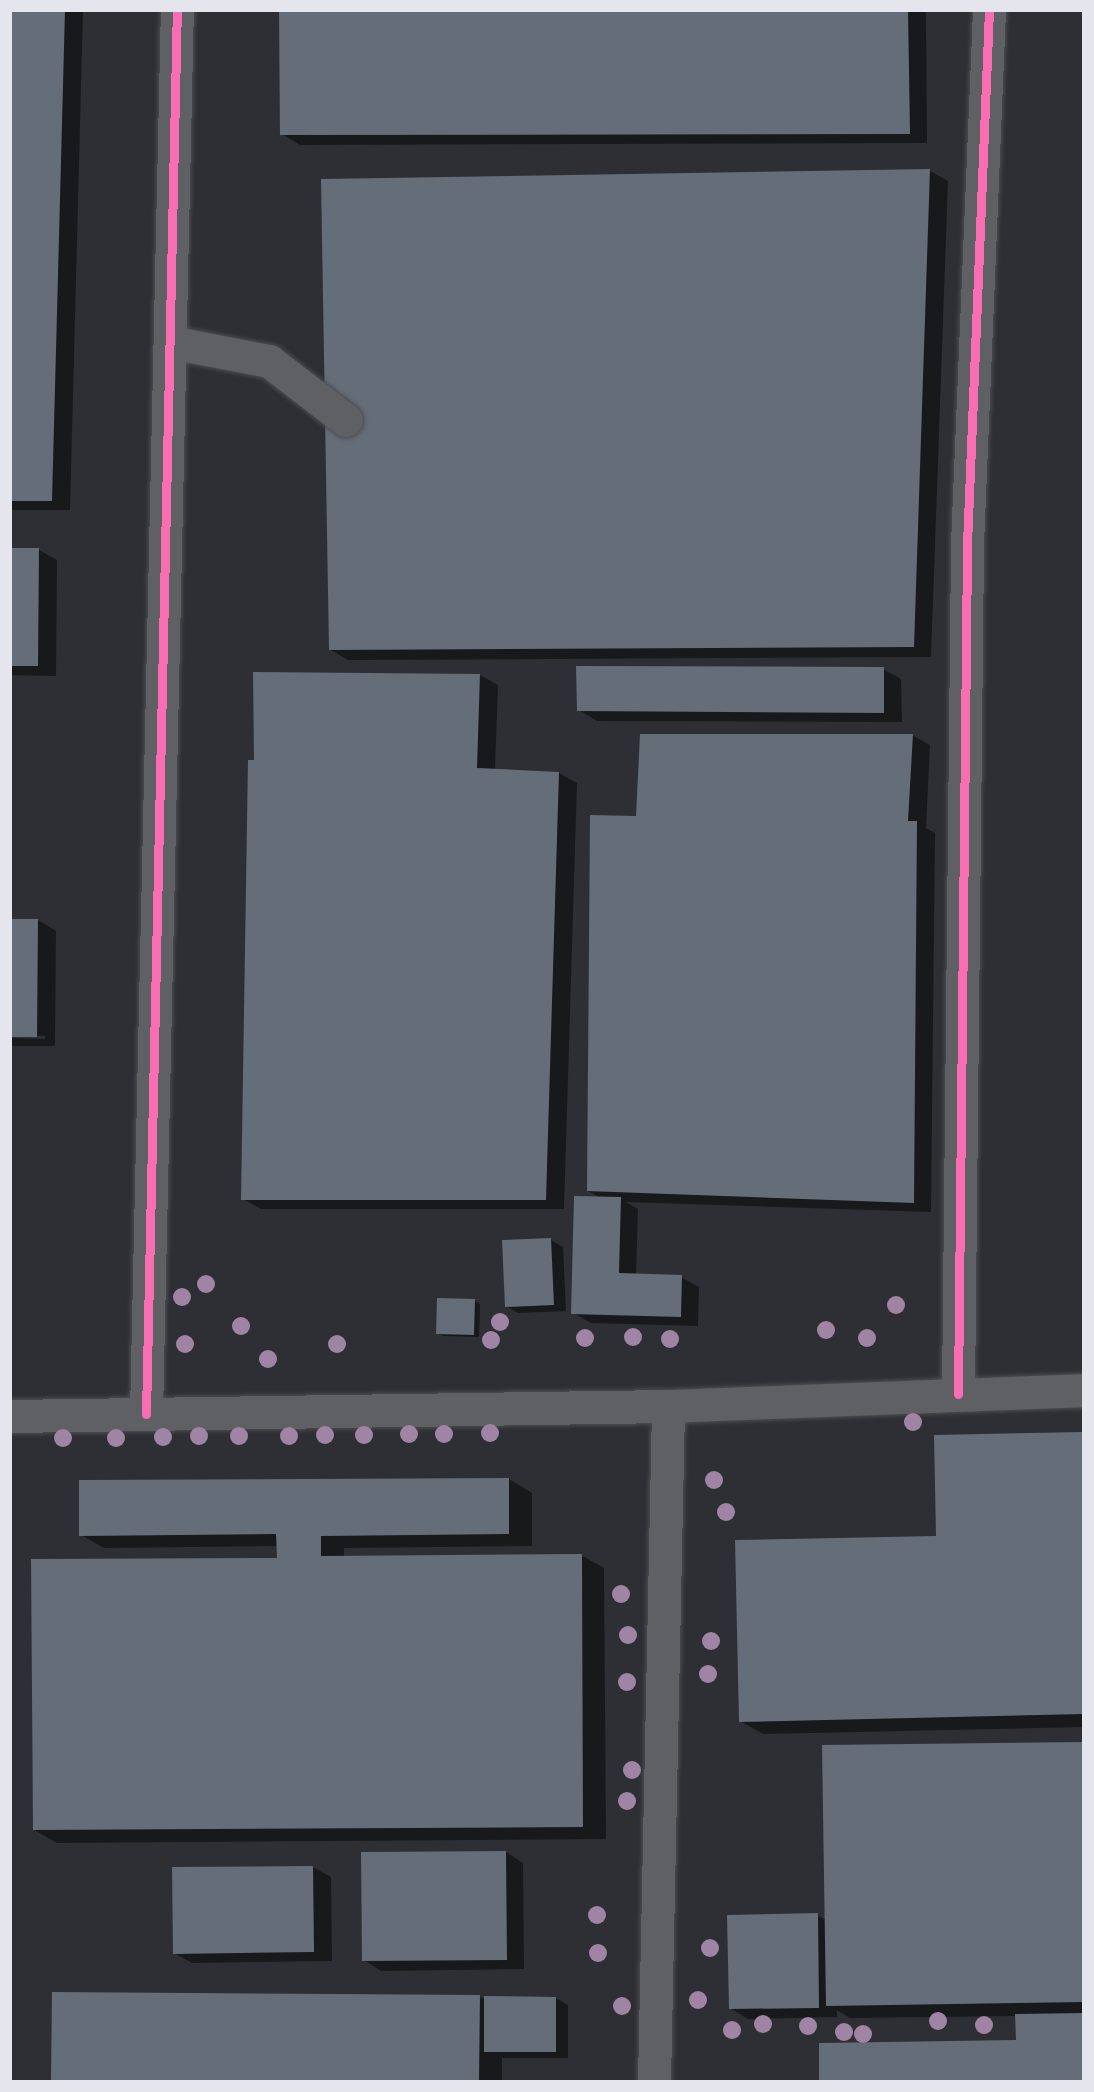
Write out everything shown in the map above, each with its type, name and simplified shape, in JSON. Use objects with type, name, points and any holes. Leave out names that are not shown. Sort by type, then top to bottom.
[{"type":"street","points":[[146,1414],[177,10]]},
{"type":"street","points":[[958,1394],[967,544],[989,10]]},
{"type":"street","points":[[170,342],[269,361],[346,420]]},
{"type":"street","points":[[10,1416],[668,1406],[1083,1390]]},
{"type":"street","points":[[654,2082],[668,1406]]},
{"type":"building","points":[[10,10],[65,10],[52,501],[10,501]]},
{"type":"building","points":[[279,10],[908,10],[910,134],[280,135]]},
{"type":"building","points":[[930,169],[914,647],[329,650],[321,179]]},
{"type":"building","points":[[10,548],[39,548],[38,666],[10,666]]},
{"type":"building","points":[[576,666],[884,667],[884,713],[577,711]]},
{"type":"building","points":[[253,672],[480,674],[477,768],[559,772],[546,1200],[241,1200],[248,760],[254,760]]},
{"type":"building","points":[[640,734],[913,734],[908,821],[917,821],[914,1203],[587,1191],[590,815],[636,816]]},
{"type":"building","points":[[10,919],[38,919],[37,1037],[10,1037]]},
{"type":"building","points":[[574,1196],[621,1197],[619,1273],[682,1275],[681,1317],[571,1314]]},
{"type":"building","points":[[551,1238],[554,1305],[505,1307],[502,1240]]},
{"type":"building","points":[[437,1298],[475,1299],[474,1335],[436,1334]]},
{"type":"building","points":[[1084,1432],[1084,1714],[739,1722],[735,1540],[936,1536],[934,1435]]},
{"type":"building","points":[[509,1478],[509,1534],[321,1536],[321,1556],[582,1554],[583,1827],[33,1830],[31,1559],[277,1558],[276,1534],[79,1536],[79,1480]]},
{"type":"building","points":[[1084,1742],[1084,2002],[826,2006],[822,1745]]},
{"type":"building","points":[[506,1851],[507,1960],[362,1961],[361,1852]]},
{"type":"building","points":[[313,1866],[314,1952],[173,1954],[172,1867]]},
{"type":"building","points":[[818,1913],[819,2008],[729,2009],[727,1915]]},
{"type":"building","points":[[52,1992],[480,1995],[479,2082],[51,2082]]},
{"type":"building","points":[[484,1996],[556,1997],[556,2052],[484,2052]]},
{"type":"building","points":[[1084,2013],[1084,2082],[819,2082],[819,2043],[1016,2040],[1015,2014]]},
{"type":"cycle path","points":[[146,1414],[177,10]]},
{"type":"cycle path","points":[[958,1394],[967,544],[989,10]]}]
